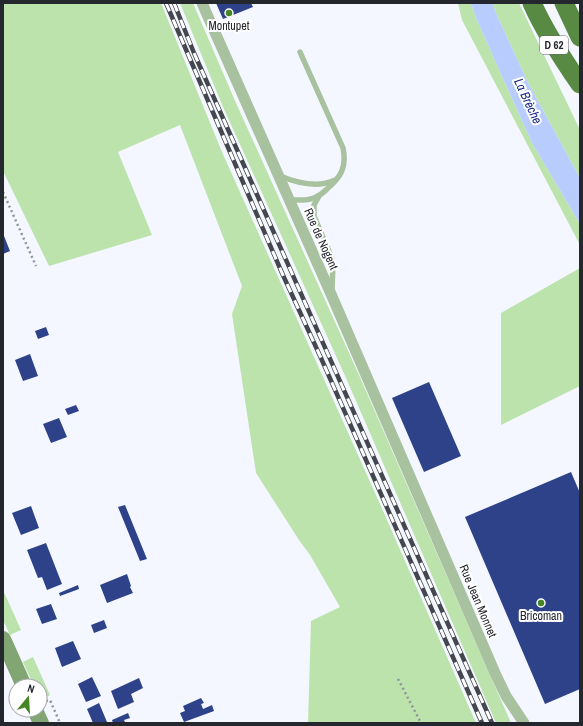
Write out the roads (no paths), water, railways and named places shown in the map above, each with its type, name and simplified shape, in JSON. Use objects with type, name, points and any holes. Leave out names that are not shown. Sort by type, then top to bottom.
[{"type":"highway","name":"D 62","points":[[532,3],[553,43],[580,83]]},
{"type":"highway","points":[[544,3],[580,83]]},
{"type":"highway","points":[[564,3],[580,37]]},
{"type":"main road","points":[[3,640],[20,678]]},
{"type":"street","name":"Rue de Nogent","points":[[202,3],[414,486]]},
{"type":"street","name":"Rue Jean Monnet","points":[[414,486],[495,673],[506,696],[524,723]]},
{"type":"lane","points":[[300,52],[343,148],[345,156],[343,168],[338,179],[319,196],[314,205],[314,216],[333,264],[331,294]]},
{"type":"lane","points":[[279,176],[300,182],[317,184],[324,184],[338,179]]},
{"type":"lane","points":[[289,200],[308,200],[319,196]]},
{"type":"water","name":"La Brèche","points":[[471,3],[493,3],[495,11],[528,83],[580,178],[580,224],[532,143],[476,18]]},
{"type":"railway","points":[[166,3],[282,273],[482,723]]},
{"type":"railway","points":[[174,3],[194,53],[492,723]]},
{"type":"place","name":"Montupet","points":[[229,13]]},
{"type":"place","name":"Bricoman","points":[[541,603]]}]
